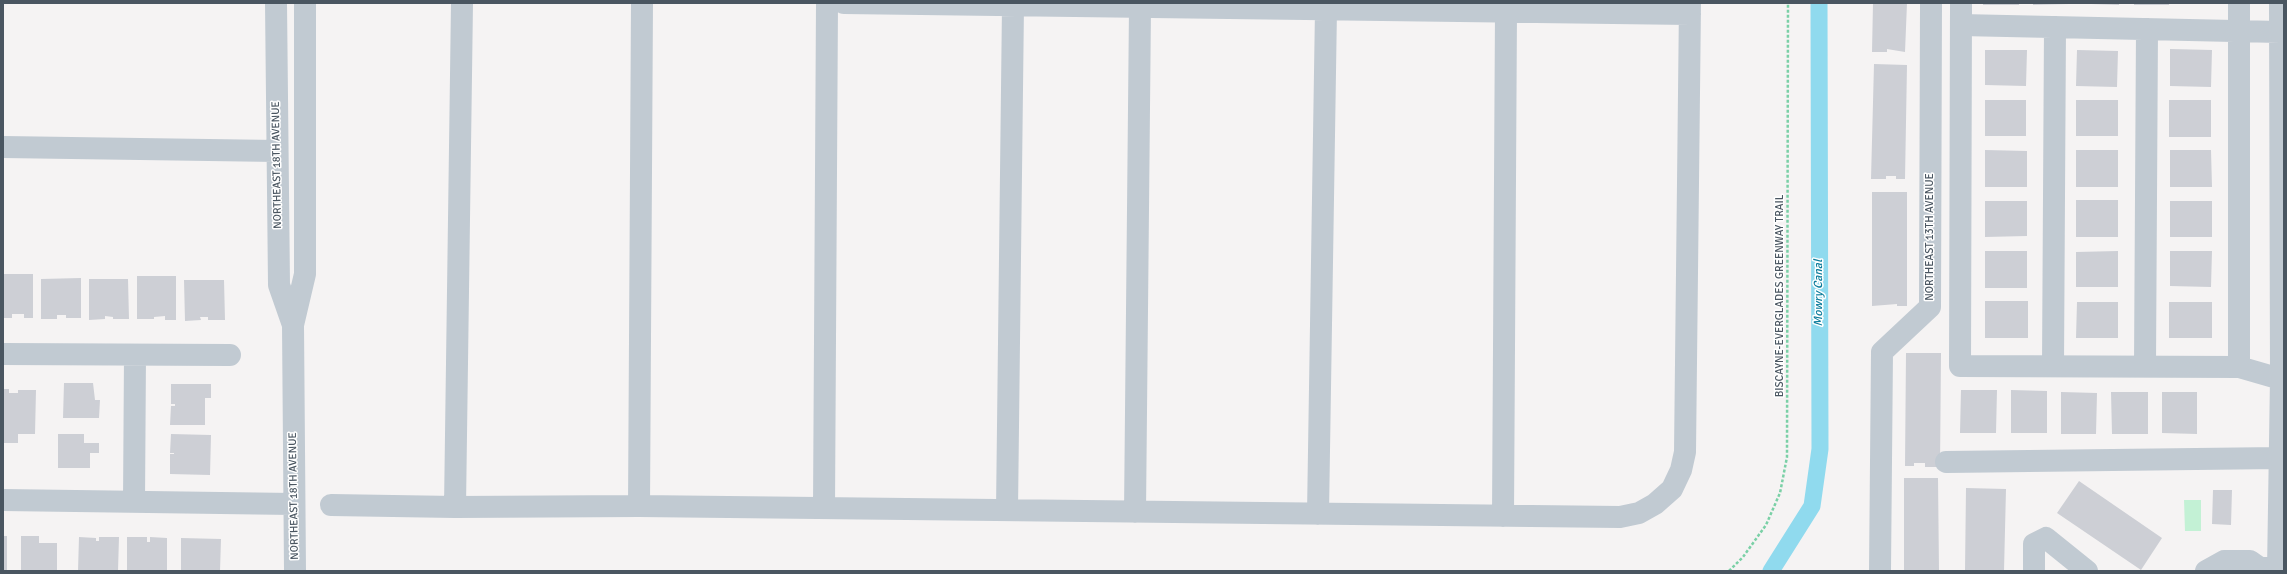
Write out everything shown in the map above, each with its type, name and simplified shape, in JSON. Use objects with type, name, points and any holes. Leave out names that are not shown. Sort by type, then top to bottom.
[{"type":"street","name":"NORTHEAST 18TH AVENUE","points":[[276,3],[279,285],[293,325]]},
{"type":"street","name":"NORTHEAST 18TH AVENUE","points":[[295,571],[293,504],[293,325],[305,274],[305,3]]},
{"type":"street","points":[[454,507],[462,3]]},
{"type":"street","points":[[639,506],[642,3]]},
{"type":"street","points":[[824,508],[827,3]]},
{"type":"street","points":[[331,505],[454,507],[639,506],[1620,517],[1639,513],[1655,504],[1672,489],[1681,470],[1685,452],[1690,9],[1506,11],[1140,7],[1072,4],[1013,5],[844,3]]},
{"type":"street","name":"NORTHEAST 13TH AVENUE","points":[[1880,571],[1882,352],[1930,307],[1931,3]]},
{"type":"street","points":[[1961,3],[1960,366],[2145,365],[2239,367],[2283,379]]},
{"type":"street","points":[[2239,3],[2239,367]]},
{"type":"street","points":[[2210,570],[2224,561],[2250,561],[2268,569],[2281,527],[2279,458],[2283,379],[2280,3]]},
{"type":"street","points":[[1007,510],[1013,5]]},
{"type":"street","points":[[1135,512],[1140,7]]},
{"type":"street","points":[[1318,514],[1326,9]]},
{"type":"street","points":[[1503,516],[1506,11]]},
{"type":"street","points":[[1961,25],[2280,32]]},
{"type":"street","points":[[2053,365],[2055,27]]},
{"type":"street","points":[[2145,365],[2147,29]]},
{"type":"street","points":[[3,147],[277,151]]},
{"type":"street","points":[[3,354],[230,355]]},
{"type":"street","points":[[134,502],[135,355]]},
{"type":"street","points":[[1946,462],[2279,458]]},
{"type":"street","points":[[3,500],[293,504]]},
{"type":"street","points":[[2034,571],[2034,544],[2046,538],[2087,571]]},
{"type":"path","name":"BISCAYNE-EVERGLADES GREENWAY TRAIL","points":[[1729,571],[1743,557],[1766,525],[1780,493],[1787,457],[1788,3]]},
{"type":"green space","points":[[2184,500],[2201,500],[2201,531],[2185,531]]},
{"type":"building","points":[[1873,3],[1907,3],[1905,52],[1887,49],[1887,52],[1872,52]]},
{"type":"building","points":[[1983,3],[2019,3],[2019,5],[1983,5]]},
{"type":"building","points":[[2033,3],[2069,3],[2069,4],[2033,5]]},
{"type":"building","points":[[2119,3],[2119,5],[2091,4]]},
{"type":"building","points":[[2134,3],[2169,3],[2169,5],[2134,5]]},
{"type":"building","points":[[2170,49],[2212,50],[2211,87],[2170,86]]},
{"type":"building","points":[[1985,50],[2027,50],[2026,86],[1985,85]]},
{"type":"building","points":[[2077,50],[2118,51],[2117,87],[2076,86]]},
{"type":"building","points":[[1874,64],[1907,65],[1905,179],[1896,179],[1896,176],[1886,176],[1886,179],[1871,179]]},
{"type":"building","points":[[1985,100],[2026,100],[2026,136],[1985,136]]},
{"type":"building","points":[[2076,100],[2118,100],[2118,136],[2076,136]]},
{"type":"building","points":[[2169,100],[2211,100],[2211,137],[2169,137]]},
{"type":"building","points":[[1985,150],[2027,151],[2027,187],[1985,187]]},
{"type":"building","points":[[2076,150],[2118,150],[2118,187],[2076,187]]},
{"type":"building","points":[[2170,150],[2211,150],[2212,187],[2170,187]]},
{"type":"building","points":[[1872,192],[1907,192],[1907,306],[1897,306],[1897,304],[1872,306]]},
{"type":"building","points":[[2076,200],[2118,200],[2118,237],[2076,237]]},
{"type":"building","points":[[1985,201],[2027,201],[2027,236],[1985,237]]},
{"type":"building","points":[[2170,201],[2212,201],[2212,237],[2170,237]]},
{"type":"building","points":[[1985,251],[2027,251],[2027,288],[1985,288]]},
{"type":"building","points":[[2118,251],[2118,287],[2076,287],[2076,252]]},
{"type":"building","points":[[2170,251],[2212,251],[2211,287],[2170,286]]},
{"type":"building","points":[[3,274],[33,274],[33,318],[24,318],[24,314],[12,314],[12,318],[3,318]]},
{"type":"building","points":[[137,276],[176,276],[176,320],[165,320],[165,316],[154,317],[154,319],[137,319]]},
{"type":"building","points":[[81,278],[81,318],[66,318],[66,315],[57,315],[57,319],[41,319],[41,279]]},
{"type":"building","points":[[89,279],[128,279],[129,319],[113,319],[113,317],[105,316],[105,319],[89,320]]},
{"type":"building","points":[[184,280],[224,280],[225,320],[208,320],[208,317],[200,317],[201,320],[185,321]]},
{"type":"building","points":[[1985,301],[2028,301],[2028,338],[1985,338]]},
{"type":"building","points":[[2077,302],[2118,302],[2118,338],[2076,338]]},
{"type":"building","points":[[2169,302],[2212,302],[2212,338],[2169,338]]},
{"type":"building","points":[[1906,353],[1941,353],[1940,467],[1925,467],[1925,463],[1914,463],[1914,466],[1905,466]]},
{"type":"building","points":[[64,383],[93,383],[95,400],[100,400],[99,418],[63,418]]},
{"type":"building","points":[[171,384],[211,384],[211,398],[205,398],[205,425],[170,425],[171,406],[175,406],[175,404],[171,404]]},
{"type":"building","points":[[3,389],[9,389],[9,393],[18,393],[18,390],[36,390],[35,434],[18,434],[18,443],[3,443]]},
{"type":"building","points":[[1961,390],[1997,390],[1996,433],[1960,433]]},
{"type":"building","points":[[2011,390],[2047,391],[2047,433],[2011,433]]},
{"type":"building","points":[[2061,392],[2097,393],[2096,434],[2061,434]]},
{"type":"building","points":[[2111,392],[2148,392],[2148,434],[2112,434]]},
{"type":"building","points":[[2162,392],[2197,392],[2197,434],[2162,433]]},
{"type":"building","points":[[58,434],[84,434],[84,443],[99,443],[99,453],[90,453],[90,468],[58,468]]},
{"type":"building","points":[[171,434],[211,435],[210,475],[170,474],[170,454],[174,454],[170,453]]},
{"type":"building","points":[[1904,478],[1938,478],[1939,571],[1904,571]]},
{"type":"building","points":[[2079,481],[2162,538],[2141,570],[2057,513]]},
{"type":"building","points":[[1966,488],[2006,489],[2004,571],[1965,571]]},
{"type":"building","points":[[2213,490],[2232,490],[2231,525],[2212,524]]},
{"type":"building","points":[[3,536],[7,536],[7,571],[3,571]]},
{"type":"building","points":[[21,536],[39,536],[39,543],[57,543],[57,571],[21,571]]},
{"type":"building","points":[[79,537],[96,538],[96,541],[99,541],[99,537],[119,537],[118,571],[78,571]]},
{"type":"building","points":[[127,537],[147,537],[147,542],[150,542],[150,537],[167,538],[167,571],[127,571]]},
{"type":"building","points":[[181,538],[221,539],[220,571],[181,571]]},
{"type":"waterway","name":"Mowry Canal","points":[[1771,571],[1812,506],[1820,449],[1819,3]]}]
